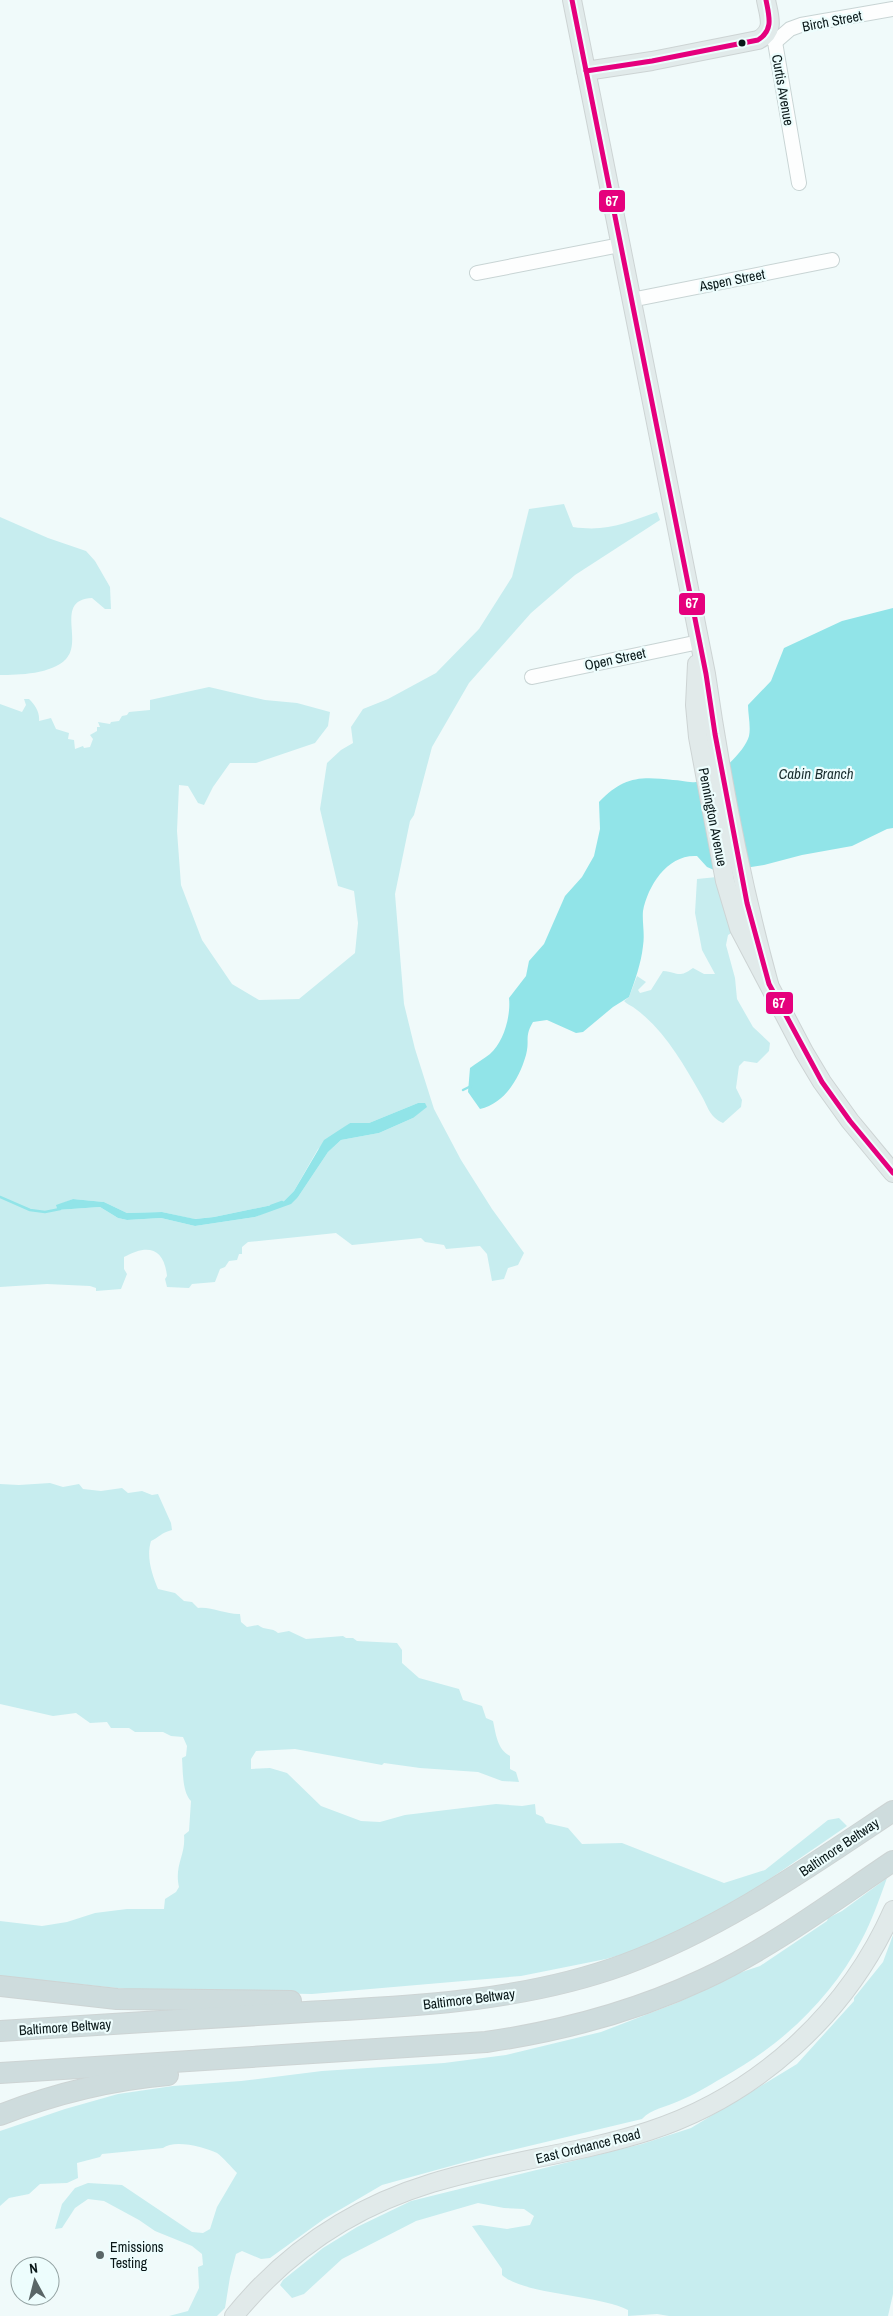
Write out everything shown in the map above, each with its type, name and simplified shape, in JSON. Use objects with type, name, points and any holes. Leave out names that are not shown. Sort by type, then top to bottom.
[{"type":"highway","name":"Baltimore Beltway","points":[[0,2031],[420,2005],[523,1992],[622,1965],[682,1940],[731,1916],[893,1811]]},
{"type":"highway","points":[[0,2115],[31,2103],[73,2091],[143,2078],[361,2059],[487,2044],[586,2023],[644,2004],[704,1979],[752,1954],[893,1861]]},
{"type":"highway","points":[[0,1986],[117,1998],[270,2001],[429,1999],[523,1992]]},
{"type":"highway","points":[[0,2073],[437,2046],[535,2035]]},
{"type":"main road","points":[[574,0],[591,61],[596,66],[617,66]]},
{"type":"main road","name":"Pennington Avenue","points":[[574,0],[620,246],[699,642],[747,903],[769,984]]},
{"type":"main road","name":"Curtis Avenue","points":[[766,0],[771,26],[771,38]]},
{"type":"main road","name":"Birch Street","points":[[586,71],[771,38]]},
{"type":"main road","name":"Pennington Avenue","points":[[699,642],[695,705],[703,765],[725,881],[739,928],[804,1052],[822,1082],[850,1121],[893,1173]]},
{"type":"main road","name":"East Ordnance Road","points":[[234,2316],[252,2294],[284,2263],[346,2219],[383,2200],[433,2182],[648,2131],[695,2113],[737,2090],[775,2063],[807,2035],[838,2002],[864,1965],[893,1910]]},
{"type":"street","name":"Birch Street","points":[[771,38],[802,25],[893,9]]},
{"type":"street","name":"Curtis Avenue","points":[[771,38],[799,183]]},
{"type":"street","points":[[477,273],[620,246]]},
{"type":"street","name":"Aspen Street","points":[[631,300],[832,260]]},
{"type":"street","name":"Open Street","points":[[532,677],[699,642]]},
{"type":"shaded area","points":[[564,504],[573,527],[596,528],[616,526],[657,512],[660,520],[575,575],[531,613],[469,683],[432,747],[414,815],[410,821],[395,894],[404,1004],[415,1049],[434,1109],[461,1160],[492,1209],[524,1253],[518,1265],[508,1268],[504,1279],[492,1281],[487,1254],[480,1246],[446,1249],[444,1245],[425,1242],[421,1238],[352,1245],[336,1233],[248,1242],[242,1247],[242,1254],[239,1254],[237,1260],[229,1261],[225,1267],[220,1269],[215,1282],[192,1284],[189,1288],[167,1287],[165,1279],[167,1276],[162,1259],[153,1251],[147,1250],[140,1250],[124,1257],[124,1269],[127,1274],[121,1289],[96,1291],[96,1288],[90,1286],[47,1284],[0,1287],[0,704],[22,712],[26,705],[24,699],[29,699],[37,709],[39,721],[51,718],[56,729],[69,733],[68,739],[74,740],[75,749],[83,746],[84,748],[90,747],[93,739],[90,735],[97,731],[97,727],[100,727],[98,722],[110,724],[111,722],[119,721],[122,716],[127,715],[129,712],[150,710],[150,700],[209,687],[265,700],[297,703],[330,712],[328,726],[315,743],[256,763],[230,763],[213,787],[204,805],[198,803],[188,786],[179,785],[177,831],[181,885],[202,940],[232,984],[259,1000],[299,999],[355,953],[358,923],[354,891],[338,886],[320,809],[327,763],[341,750],[353,743],[351,727],[363,709],[388,699],[436,673],[479,629],[512,577],[529,509]],"holes":[[[418,1103],[413,1118],[379,1133],[341,1140],[328,1152],[298,1197],[255,1217],[195,1226],[161,1218],[127,1220],[118,1218],[100,1207],[57,1210],[56,1206],[73,1199],[104,1202],[127,1213],[162,1212],[194,1219],[214,1217],[277,1204],[284,1201],[294,1191],[318,1149],[350,1123],[369,1123]]]},
{"type":"shaded area","points":[[0,517],[48,538],[86,551],[95,561],[110,587],[111,609],[105,609],[92,598],[81,600],[74,606],[72,613],[71,651],[60,664],[44,671],[0,675]]},
{"type":"shaded area","points":[[717,877],[733,932],[728,935],[726,945],[735,978],[737,999],[753,1027],[770,1043],[769,1051],[757,1063],[744,1061],[739,1066],[736,1088],[742,1100],[741,1107],[723,1123],[718,1121],[712,1114],[687,1070],[663,1036],[644,1015],[624,1001],[629,997],[637,976],[646,982],[638,990],[640,993],[651,990],[663,971],[681,974],[693,968],[704,974],[715,974],[702,950],[695,913],[697,879]]},
{"type":"shaded area","points":[[50,1483],[63,1487],[79,1484],[83,1489],[101,1491],[122,1488],[128,1493],[142,1491],[152,1495],[158,1494],[171,1523],[172,1530],[151,1541],[149,1559],[158,1589],[175,1593],[184,1601],[192,1602],[198,1608],[240,1614],[241,1622],[247,1627],[258,1625],[278,1633],[289,1631],[306,1639],[343,1636],[357,1641],[397,1643],[402,1650],[402,1663],[419,1678],[459,1689],[463,1700],[482,1706],[486,1718],[493,1721],[498,1741],[502,1749],[510,1756],[510,1769],[516,1772],[519,1782],[502,1781],[478,1772],[420,1768],[384,1763],[382,1765],[295,1749],[256,1751],[251,1759],[251,1769],[270,1768],[287,1773],[321,1806],[361,1821],[380,1822],[405,1815],[496,1804],[522,1806],[535,1804],[536,1814],[543,1817],[546,1823],[568,1828],[582,1844],[622,1843],[724,1883],[765,1870],[828,1820],[839,1818],[847,1826],[745,1896],[656,1945],[606,1959],[521,1976],[312,1994],[146,1991],[0,1976],[0,1921],[42,1926],[67,1922],[95,1913],[127,1909],[164,1909],[165,1899],[176,1892],[179,1887],[178,1872],[184,1835],[189,1831],[191,1801],[183,1781],[182,1758],[186,1756],[187,1746],[183,1737],[171,1736],[163,1732],[135,1732],[129,1728],[111,1728],[107,1722],[90,1723],[76,1713],[53,1716],[0,1704],[0,1484]]},
{"type":"shaded area","points":[[887,1878],[865,1933],[835,1983],[802,2020],[764,2052],[743,2066],[696,2093],[654,2110],[642,2119],[487,2156],[382,2185],[324,2219],[270,2258],[261,2259],[242,2251],[236,2254],[225,2308],[217,2316],[169,2316],[188,2311],[199,2288],[198,2267],[203,2265],[202,2254],[192,2246],[155,2231],[104,2201],[88,2199],[75,2208],[62,2228],[55,2229],[62,2204],[75,2188],[88,2183],[122,2185],[192,2232],[203,2233],[210,2229],[217,2207],[237,2173],[217,2153],[198,2146],[174,2144],[163,2148],[102,2154],[100,2157],[77,2163],[78,2178],[67,2183],[40,2184],[29,2194],[9,2198],[0,2206],[0,2131],[65,2109],[118,2094],[173,2086],[241,2081],[322,2071],[444,2063],[506,2055],[601,2032],[679,2002],[733,1975],[760,1966]]},
{"type":"shaded area","points":[[893,1935],[893,2294],[888,2316],[669,2316],[657,2314],[628,2316],[628,2310],[614,2305],[526,2287],[512,2282],[502,2275],[502,2269],[472,2226],[480,2225],[507,2229],[530,2225],[534,2216],[524,2209],[504,2208],[478,2203],[416,2221],[342,2259],[304,2294],[292,2298],[280,2285],[283,2280],[323,2248],[357,2227],[411,2201],[642,2144],[691,2128],[797,2064],[854,2001],[854,1998],[883,1962]]},
{"type":"water","name":"Cabin Branch","points":[[893,608],[893,828],[852,846],[802,855],[764,865],[719,872],[707,867],[697,856],[677,860],[668,866],[649,891],[643,911],[644,937],[642,953],[629,997],[613,1007],[583,1032],[576,1033],[547,1020],[533,1022],[528,1035],[526,1055],[515,1081],[504,1096],[489,1106],[480,1109],[468,1092],[470,1068],[490,1054],[499,1043],[508,1020],[509,998],[526,976],[529,961],[544,944],[565,896],[582,877],[594,856],[600,829],[599,802],[616,787],[632,780],[650,778],[696,782],[703,781],[719,772],[735,758],[746,743],[750,732],[748,705],[771,681],[784,648],[842,621]]},
{"type":"water","points":[[418,1103],[425,1103],[427,1107],[413,1118],[379,1133],[341,1140],[328,1152],[298,1197],[291,1204],[255,1217],[195,1226],[161,1218],[127,1220],[118,1218],[100,1207],[57,1210],[56,1205],[73,1199],[104,1202],[127,1213],[162,1212],[195,1219],[277,1204],[284,1201],[294,1191],[324,1140],[350,1123],[369,1123]]},
{"type":"waterway","name":"Cabin Branch","points":[[463,1090],[471,1086]]},
{"type":"waterway","name":"Cabin Branch","points":[[0,1197],[30,1210],[45,1212],[60,1209]]},
{"type":"waterway","name":"Cabin Branch","points":[[271,1206],[282,1202]]},
{"type":"transit line","name":"67","points":[[572,0],[706,674],[715,734],[747,903],[769,984],[822,1082],[850,1121],[893,1173]]},
{"type":"transit line","name":"67","points":[[586,71],[652,61],[758,40],[763,36],[768,27],[769,17],[766,0]]},
{"type":"place","name":"Emissions Testing","points":[[100,2255]]}]
